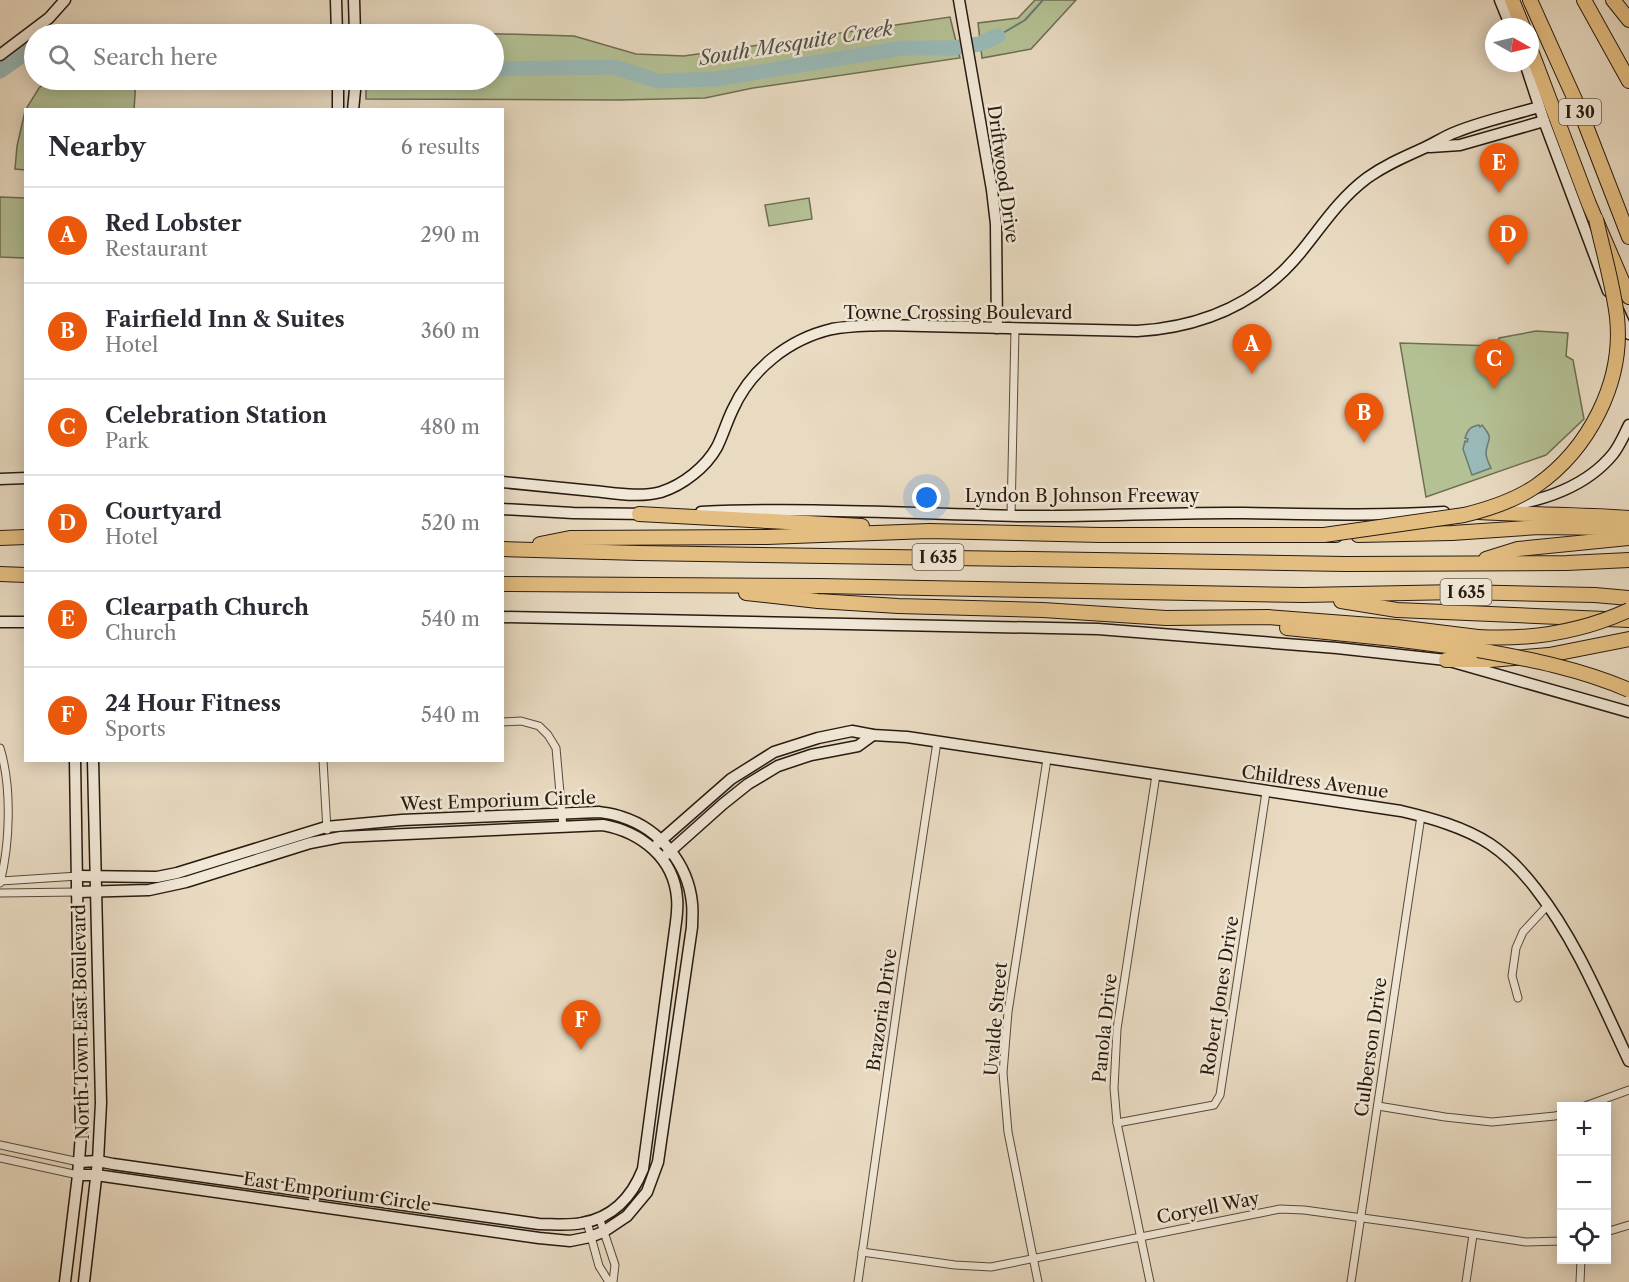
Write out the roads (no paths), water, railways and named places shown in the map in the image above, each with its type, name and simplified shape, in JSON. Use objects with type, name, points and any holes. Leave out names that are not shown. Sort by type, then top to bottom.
[{"type":"highway","points":[[1512,0],[1519,18]]},
{"type":"highway","name":"I 30","points":[[1530,0],[1581,113],[1629,237]]},
{"type":"highway","points":[[1584,0],[1629,81]]},
{"type":"highway","points":[[1613,0],[1629,20]]},
{"type":"highway","points":[[1536,72],[1544,102],[1629,297]]},
{"type":"highway","points":[[1324,535],[1464,515],[1487,509],[1536,486],[1563,463],[1580,444],[1605,398],[1617,348],[1617,318],[1596,219]]},
{"type":"highway","points":[[1459,511],[1629,518]]},
{"type":"highway","points":[[639,514],[854,525],[906,531]]},
{"type":"highway","points":[[508,549],[570,538],[767,537],[906,531],[1100,536],[1452,533],[1539,527],[1629,530]]},
{"type":"highway","points":[[0,538],[24,537]]},
{"type":"highway","points":[[1472,564],[1518,549],[1629,538]]},
{"type":"highway","name":"I 635","points":[[508,549],[1238,563],[1472,564],[1629,560]]},
{"type":"highway","points":[[0,574],[24,575]]},
{"type":"highway","name":"I 635","points":[[504,584],[831,586],[1303,595],[1459,592],[1629,598]]},
{"type":"highway","points":[[708,586],[818,601],[1042,610],[1166,618],[1268,617],[1397,627],[1478,643],[1629,690]]},
{"type":"highway","points":[[1303,595],[1397,610],[1629,620]]},
{"type":"highway","points":[[1478,643],[1563,632],[1598,623],[1629,610]]},
{"type":"highway","points":[[1446,660],[1490,660],[1550,655],[1629,639]]},
{"type":"street","points":[[41,24],[64,0]]},
{"type":"street","points":[[336,0],[337,24]]},
{"type":"street","points":[[354,0],[355,24]]},
{"type":"street","name":"Driftwood Drive","points":[[959,0],[996,224],[997,328]]},
{"type":"street","points":[[1500,0],[1507,18]]},
{"type":"street","points":[[0,55],[24,37]]},
{"type":"street","points":[[1529,72],[1544,102],[1544,121],[1607,289],[1629,334]]},
{"type":"street","points":[[338,90],[338,108]]},
{"type":"street","points":[[353,108],[355,90]]},
{"type":"street","name":"Towne Crossing Boulevard","points":[[504,482],[638,495],[662,491],[687,479],[708,460],[717,448],[733,408],[756,374],[776,355],[797,342],[828,330],[856,326],[1137,331],[1190,324],[1218,315],[1251,297],[1284,270],[1336,207],[1357,186],[1392,162],[1456,132],[1544,102]]},
{"type":"street","name":"Towne Crossing Boulevard","points":[[1424,148],[1460,145],[1544,121]]},
{"type":"street","points":[[1011,516],[1016,329]]},
{"type":"street","name":"Lyndon B Johnson Freeway","points":[[504,510],[639,514],[788,510],[1011,516],[1210,513],[1325,515],[1459,511],[1531,502],[1563,490],[1590,474],[1608,459],[1622,440],[1629,425]]},
{"type":"street","points":[[0,479],[24,478]]},
{"type":"street","points":[[504,617],[1098,629],[1337,648],[1446,660],[1629,712]]},
{"type":"street","points":[[0,622],[23,620]]},
{"type":"street","points":[[504,722],[521,721],[539,726],[556,748],[563,827]]},
{"type":"street","name":"Childress Avenue","points":[[652,848],[731,779],[774,752],[818,738],[852,731],[907,737],[1401,811],[1468,833],[1490,844],[1525,875],[1548,905],[1571,942],[1629,1061]]},
{"type":"street","points":[[662,859],[723,804],[778,766],[811,755],[858,746],[873,735]]},
{"type":"street","name":"Brazoria Drive","points":[[858,1282],[937,742]]},
{"type":"street","points":[[0,748],[8,784],[5,854],[0,882],[78,876]]},
{"type":"street","name":"Uvalde Street","points":[[1038,1282],[1008,1132],[1003,1073],[1008,1012],[1047,759]]},
{"type":"street","name":"North Town East Boulevard","points":[[65,1282],[81,1134],[75,762]]},
{"type":"street","name":"North Town East Boulevard","points":[[84,1282],[98,1161],[101,1103],[93,762]]},
{"type":"street","points":[[323,762],[327,840]]},
{"type":"street","points":[[739,773],[746,786]]},
{"type":"street","name":"Panola Drive","points":[[1150,1282],[1117,1124],[1113,1088],[1117,1029],[1156,775]]},
{"type":"street","name":"Robert Jones Drive","points":[[1117,1124],[1214,1105],[1220,1095],[1266,792]]},
{"type":"street","name":"West Emporium Circle","points":[[78,876],[157,877],[177,873],[326,827],[402,820],[599,812],[622,816],[643,826],[661,840],[677,859],[687,880],[692,903],[692,927],[658,1162],[647,1192],[627,1216],[603,1232],[590,1237]]},
{"type":"street","name":"Culberson Drive","points":[[1351,1282],[1421,816]]},
{"type":"street","points":[[444,819],[445,832]]},
{"type":"street","name":"West Emporium Circle","points":[[78,892],[165,888],[310,843],[341,837],[603,825],[633,834],[652,848],[670,872],[677,899],[676,922],[652,1108],[639,1181],[623,1203],[610,1213],[587,1222]]},
{"type":"street","points":[[228,857],[232,868]]},
{"type":"street","points":[[0,893],[78,892]]},
{"type":"street","points":[[1518,998],[1512,976],[1516,948],[1523,932],[1548,905]]},
{"type":"street","points":[[665,1008],[680,1011]]},
{"type":"street","points":[[1598,1102],[1629,1090]]},
{"type":"street","points":[[1378,1106],[1492,1122],[1557,1115]]},
{"type":"street","points":[[652,1108],[666,1110]]},
{"type":"street","points":[[0,1145],[79,1162]]},
{"type":"street","points":[[0,1158],[78,1175]]},
{"type":"street","name":"East Emporium Circle","points":[[79,1162],[98,1161],[539,1224],[587,1222]]},
{"type":"street","name":"East Emporium Circle","points":[[78,1175],[96,1175],[539,1238],[570,1240],[590,1237]]},
{"type":"street","points":[[257,1198],[259,1183]]},
{"type":"street","points":[[357,1212],[359,1198]]},
{"type":"street","name":"Coryell Way","points":[[862,1252],[955,1265],[992,1267],[1280,1209],[1304,1210],[1526,1242],[1557,1240]]},
{"type":"street","points":[[482,1230],[484,1216]]},
{"type":"street","points":[[599,1218],[615,1265],[611,1282]]},
{"type":"street","points":[[587,1222],[599,1266],[611,1282]]},
{"type":"street","points":[[1611,1230],[1629,1225]]},
{"type":"street","points":[[1466,1282],[1473,1235]]},
{"type":"street","points":[[1580,1282],[1581,1264]]},
{"type":"water","points":[[1479,425],[1480,427],[1482,425],[1489,437],[1486,453],[1491,468],[1472,475],[1463,449],[1468,439],[1465,438],[1468,430]]},
{"type":"waterway","points":[[998,36],[1025,20],[1043,0]]},
{"type":"waterway","name":"South Mesquite Creek","points":[[504,69],[614,67],[658,81],[717,79],[903,48],[953,48],[979,44],[998,36]]},
{"type":"waterway","name":"South Mesquite Creek","points":[[0,71],[24,54]]},
{"type":"place","name":"Clearpath Church","points":[[1499,193]]},
{"type":"place","name":"Courtyard","points":[[1508,265]]},
{"type":"place","name":"Red Lobster","points":[[1252,374]]},
{"type":"place","name":"Celebration Station","points":[[1494,389]]},
{"type":"place","name":"Fairfield Inn & Suites","points":[[1364,443]]},
{"type":"place","name":"24 Hour Fitness","points":[[581,1050]]}]
